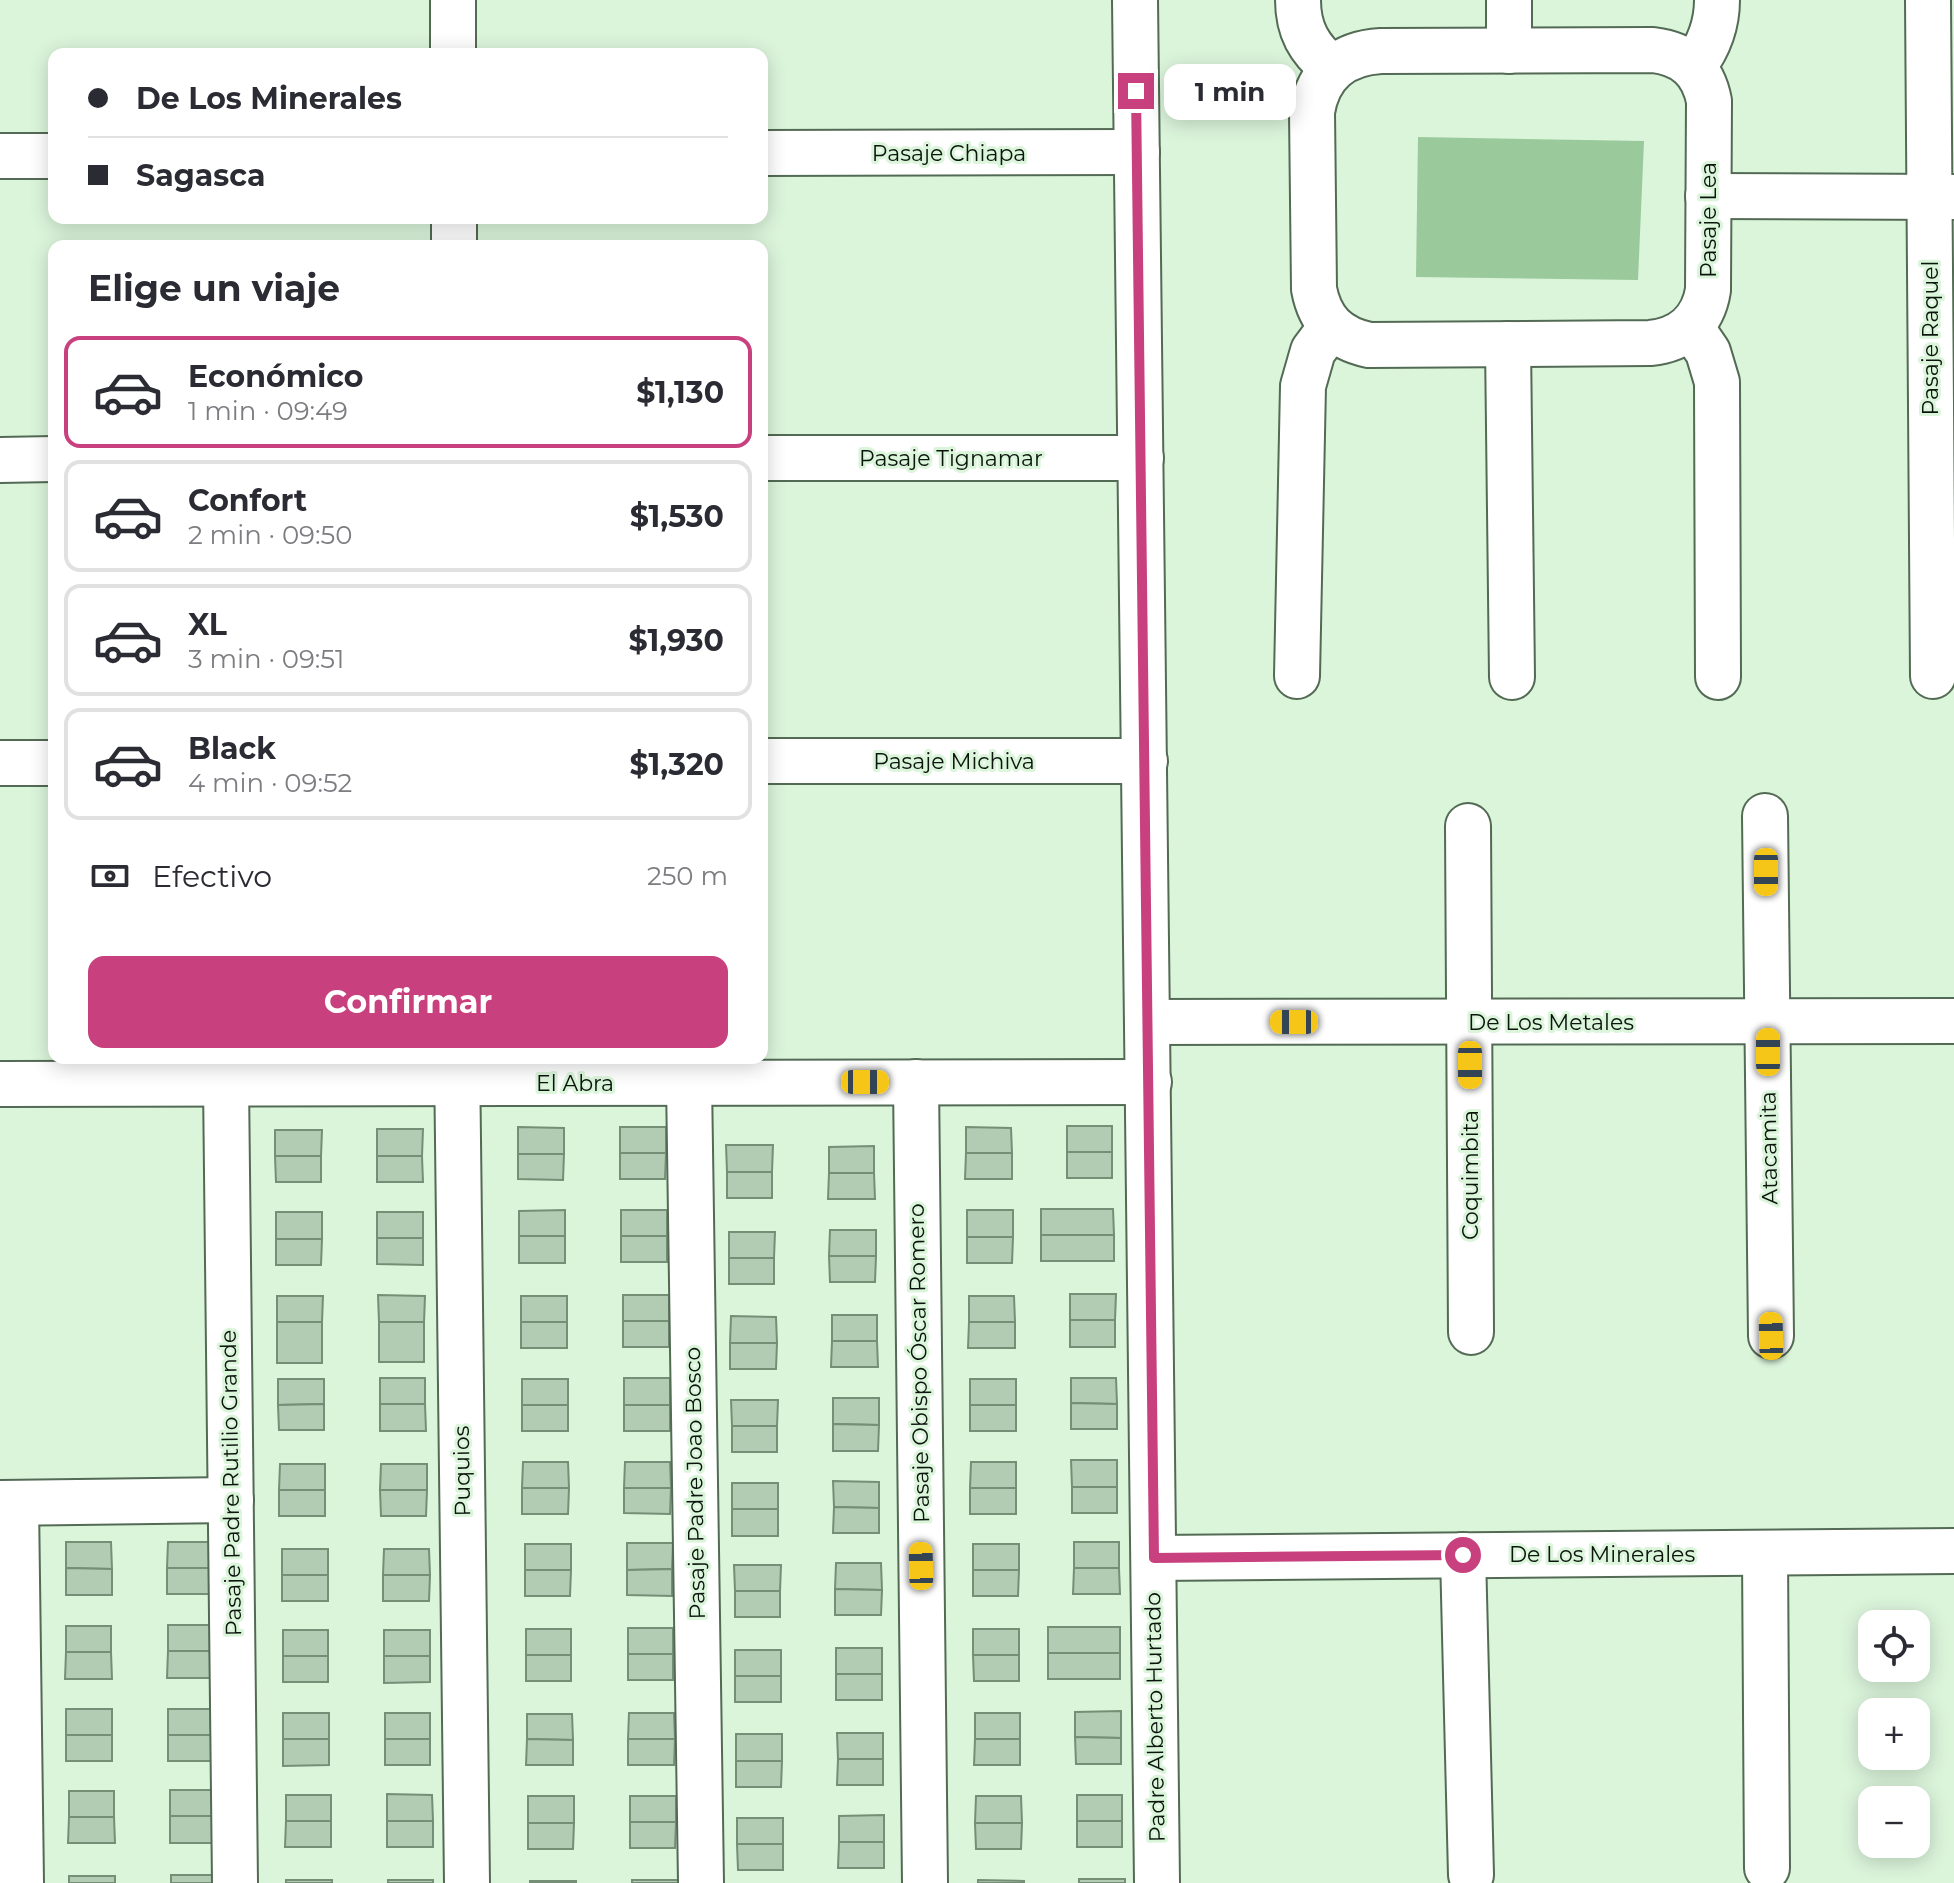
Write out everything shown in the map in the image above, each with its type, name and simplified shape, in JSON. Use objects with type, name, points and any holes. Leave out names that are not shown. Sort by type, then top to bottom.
[{"type":"street","points":[[453,0],[453,48]]},
{"type":"street","name":"Padre Alberto Hurtado","points":[[1135,0],[1157,1883]]},
{"type":"street","points":[[1298,0],[1300,25],[1306,41],[1317,56],[1332,68]]},
{"type":"street","points":[[1509,0],[1509,51]]},
{"type":"street","points":[[1717,0],[1710,41],[1694,66],[1682,57],[1653,50],[1363,52],[1332,68],[1318,88],[1312,112],[1314,289],[1316,303],[1331,327],[1342,336],[1369,345],[1665,342],[1691,327],[1708,352],[1717,382],[1718,677]]},
{"type":"street","name":"Pasaje Raquel","points":[[1928,0],[1942,197],[1933,676]]},
{"type":"street","name":"Pasaje Lea","points":[[1691,327],[1706,303],[1708,290],[1709,101],[1702,77],[1694,66]]},
{"type":"street","name":"Pasaje Chiapa","points":[[768,153],[1137,152]]},
{"type":"street","points":[[0,156],[48,156]]},
{"type":"street","points":[[1708,196],[1942,197]]},
{"type":"street","points":[[1297,676],[1303,386],[1313,351],[1331,327]]},
{"type":"street","points":[[1508,344],[1512,677]]},
{"type":"street","name":"Pasaje Tignamar","points":[[768,458],[1141,458]]},
{"type":"street","points":[[0,460],[48,459]]},
{"type":"street","name":"Pasaje Michiva","points":[[768,761],[1145,761]]},
{"type":"street","points":[[0,763],[48,763]]},
{"type":"street","name":"Atacamita","points":[[1765,816],[1771,1336]]},
{"type":"street","name":"Coquimbita","points":[[1468,826],[1471,1332]]},
{"type":"street","name":"De Los Metales","points":[[1148,1022],[1954,1021]]},
{"type":"street","name":"El Abra","points":[[0,1084],[226,1083],[457,1070],[689,1082],[1149,1082]]},
{"type":"street","name":"Puquios","points":[[457,1070],[467,1883]]},
{"type":"street","name":"Pasaje Padre Joao Bosco","points":[[689,1082],[701,1883]]},
{"type":"street","name":"Pasaje Obispo Óscar Romero","points":[[916,1082],[925,1883]]},
{"type":"street","name":"Pasaje Padre Rutilio Grande","points":[[226,1083],[235,1883]]},
{"type":"street","points":[[21,1883],[8,1503],[231,1500]]},
{"type":"street","name":"De Los Minerales","points":[[1154,1558],[1954,1551]]},
{"type":"street","points":[[1765,1553],[1767,1868]]},
{"type":"street","points":[[1463,1555],[1471,1875]]},
{"type":"green space","points":[[1418,137],[1644,141],[1638,280],[1416,277]]},
{"type":"building","points":[[1067,1126],[1112,1126],[1112,1152],[1067,1152]]},
{"type":"building","points":[[518,1127],[564,1128],[564,1154],[518,1154]]},
{"type":"building","points":[[620,1127],[666,1127],[666,1153],[620,1153]]},
{"type":"building","points":[[966,1127],[1011,1128],[1012,1153],[966,1153]]},
{"type":"building","points":[[377,1129],[423,1129],[422,1156],[377,1156]]},
{"type":"building","points":[[275,1130],[322,1130],[321,1156],[275,1156]]},
{"type":"building","points":[[726,1145],[773,1145],[772,1172],[727,1172]]},
{"type":"building","points":[[874,1146],[874,1173],[829,1173],[829,1147]]},
{"type":"building","points":[[1067,1152],[1112,1152],[1112,1178],[1067,1178]]},
{"type":"building","points":[[620,1153],[666,1153],[665,1179],[620,1179]]},
{"type":"building","points":[[966,1153],[1012,1153],[1012,1179],[965,1179]]},
{"type":"building","points":[[518,1154],[564,1154],[563,1180],[518,1179]]},
{"type":"building","points":[[275,1156],[321,1156],[321,1182],[276,1182]]},
{"type":"building","points":[[377,1156],[422,1156],[423,1182],[377,1182]]},
{"type":"building","points":[[727,1172],[772,1172],[772,1198],[727,1198]]},
{"type":"building","points":[[829,1173],[874,1173],[875,1199],[828,1199]]},
{"type":"building","points":[[1041,1209],[1113,1209],[1114,1235],[1041,1235]]},
{"type":"building","points":[[565,1210],[565,1236],[519,1236],[519,1211]]},
{"type":"building","points":[[621,1210],[667,1210],[667,1236],[621,1236]]},
{"type":"building","points":[[967,1210],[1013,1210],[1013,1237],[967,1237]]},
{"type":"building","points":[[276,1212],[322,1212],[322,1239],[276,1239]]},
{"type":"building","points":[[377,1212],[423,1212],[423,1238],[377,1238]]},
{"type":"building","points":[[830,1230],[876,1230],[876,1256],[829,1256]]},
{"type":"building","points":[[729,1232],[775,1232],[774,1258],[729,1258]]},
{"type":"building","points":[[1041,1235],[1114,1235],[1114,1261],[1041,1261]]},
{"type":"building","points":[[519,1236],[565,1236],[565,1263],[519,1263]]},
{"type":"building","points":[[621,1236],[667,1236],[667,1262],[621,1262]]},
{"type":"building","points":[[967,1237],[1013,1237],[1012,1263],[967,1263]]},
{"type":"building","points":[[377,1238],[423,1238],[423,1265],[377,1264]]},
{"type":"building","points":[[276,1239],[322,1239],[321,1265],[276,1265]]},
{"type":"building","points":[[829,1256],[876,1256],[875,1282],[830,1282]]},
{"type":"building","points":[[729,1258],[774,1258],[774,1284],[729,1284]]},
{"type":"building","points":[[1070,1294],[1116,1294],[1115,1320],[1070,1320]]},
{"type":"building","points":[[378,1295],[425,1296],[424,1322],[379,1322]]},
{"type":"building","points":[[623,1295],[669,1295],[669,1321],[623,1321]]},
{"type":"building","points":[[277,1296],[323,1296],[322,1322],[277,1322]]},
{"type":"building","points":[[521,1296],[567,1296],[567,1322],[521,1322]]},
{"type":"building","points":[[969,1296],[1014,1296],[1015,1322],[969,1322]]},
{"type":"building","points":[[832,1315],[877,1315],[877,1341],[832,1341]]},
{"type":"building","points":[[731,1316],[776,1317],[777,1343],[730,1343]]},
{"type":"building","points":[[1070,1320],[1115,1320],[1115,1347],[1070,1347]]},
{"type":"building","points":[[623,1321],[669,1321],[669,1347],[623,1347]]},
{"type":"building","points":[[277,1322],[322,1322],[322,1363],[277,1363]]},
{"type":"building","points":[[379,1322],[424,1322],[424,1362],[379,1362]]},
{"type":"building","points":[[521,1322],[567,1322],[567,1348],[521,1348]]},
{"type":"building","points":[[969,1322],[1015,1322],[1015,1348],[968,1348]]},
{"type":"building","points":[[832,1341],[877,1341],[878,1367],[831,1367]]},
{"type":"building","points":[[730,1343],[777,1343],[776,1369],[730,1369]]},
{"type":"building","points":[[380,1378],[425,1378],[425,1404],[380,1404]]},
{"type":"building","points":[[624,1378],[670,1378],[670,1405],[624,1405]]},
{"type":"building","points":[[1071,1378],[1116,1378],[1117,1404],[1071,1403]]},
{"type":"building","points":[[278,1379],[324,1379],[324,1404],[278,1405]]},
{"type":"building","points":[[522,1379],[568,1379],[568,1405],[522,1405]]},
{"type":"building","points":[[970,1379],[1016,1379],[1016,1405],[970,1405]]},
{"type":"building","points":[[833,1398],[879,1398],[879,1425],[833,1424]]},
{"type":"building","points":[[731,1400],[778,1400],[777,1426],[732,1426]]},
{"type":"building","points":[[1071,1403],[1117,1404],[1117,1429],[1071,1429]]},
{"type":"building","points":[[324,1404],[324,1430],[279,1430],[278,1405]]},
{"type":"building","points":[[380,1404],[425,1404],[426,1431],[380,1431]]},
{"type":"building","points":[[522,1405],[568,1405],[568,1431],[522,1431]]},
{"type":"building","points":[[624,1405],[670,1405],[670,1431],[624,1431]]},
{"type":"building","points":[[970,1405],[1016,1405],[1016,1431],[970,1431]]},
{"type":"building","points":[[833,1424],[879,1425],[878,1451],[833,1451]]},
{"type":"building","points":[[732,1426],[777,1426],[777,1452],[732,1452]]},
{"type":"building","points":[[1071,1460],[1117,1460],[1117,1487],[1072,1487]]},
{"type":"building","points":[[523,1462],[568,1462],[569,1488],[522,1488]]},
{"type":"building","points":[[625,1462],[670,1462],[671,1488],[624,1488]]},
{"type":"building","points":[[971,1462],[1016,1462],[1016,1488],[970,1488]]},
{"type":"building","points":[[280,1464],[325,1464],[325,1490],[279,1490]]},
{"type":"building","points":[[381,1464],[427,1464],[427,1490],[380,1490]]},
{"type":"building","points":[[833,1481],[879,1482],[879,1508],[834,1507]]},
{"type":"building","points":[[732,1483],[778,1483],[778,1509],[732,1509]]},
{"type":"building","points":[[1072,1487],[1117,1487],[1117,1513],[1072,1513]]},
{"type":"building","points":[[522,1488],[569,1488],[568,1514],[522,1514]]},
{"type":"building","points":[[624,1488],[671,1488],[670,1514],[624,1513]]},
{"type":"building","points":[[970,1488],[1016,1488],[1016,1514],[970,1514]]},
{"type":"building","points":[[279,1490],[325,1490],[325,1516],[279,1516]]},
{"type":"building","points":[[380,1490],[427,1490],[426,1516],[381,1516]]},
{"type":"building","points":[[834,1507],[879,1508],[879,1533],[833,1533]]},
{"type":"building","points":[[732,1509],[778,1509],[778,1536],[732,1536]]},
{"type":"building","points":[[66,1542],[111,1542],[112,1569],[66,1568]]},
{"type":"building","points":[[168,1542],[213,1542],[213,1568],[167,1568]]},
{"type":"building","points":[[1074,1542],[1119,1542],[1119,1568],[1074,1568]]},
{"type":"building","points":[[627,1543],[673,1543],[672,1569],[627,1570]]},
{"type":"building","points":[[525,1544],[571,1544],[571,1570],[525,1570]]},
{"type":"building","points":[[973,1544],[1019,1544],[1019,1570],[973,1570]]},
{"type":"building","points":[[282,1549],[328,1549],[328,1575],[282,1575]]},
{"type":"building","points":[[384,1549],[429,1549],[430,1575],[383,1575]]},
{"type":"building","points":[[836,1563],[881,1563],[882,1590],[835,1589]]},
{"type":"building","points":[[734,1565],[781,1565],[780,1591],[735,1591]]},
{"type":"building","points":[[66,1568],[112,1569],[112,1595],[66,1595]]},
{"type":"building","points":[[167,1568],[213,1568],[213,1594],[167,1594]]},
{"type":"building","points":[[1074,1568],[1119,1568],[1120,1594],[1073,1594]]},
{"type":"building","points":[[672,1569],[672,1596],[627,1595],[627,1570]]},
{"type":"building","points":[[525,1570],[571,1570],[570,1596],[525,1596]]},
{"type":"building","points":[[973,1570],[1019,1570],[1018,1596],[973,1596]]},
{"type":"building","points":[[282,1575],[328,1575],[328,1601],[282,1601]]},
{"type":"building","points":[[383,1575],[430,1575],[429,1601],[383,1601]]},
{"type":"building","points":[[835,1589],[882,1590],[881,1615],[835,1615]]},
{"type":"building","points":[[735,1591],[780,1591],[780,1617],[735,1617]]},
{"type":"building","points":[[168,1625],[213,1625],[213,1651],[168,1651]]},
{"type":"building","points":[[66,1626],[111,1626],[111,1652],[66,1652]]},
{"type":"building","points":[[1048,1627],[1120,1627],[1120,1653],[1048,1653]]},
{"type":"building","points":[[628,1628],[673,1628],[673,1654],[628,1654]]},
{"type":"building","points":[[526,1629],[571,1629],[571,1655],[526,1655]]},
{"type":"building","points":[[973,1629],[1019,1629],[1019,1655],[973,1655]]},
{"type":"building","points":[[283,1630],[328,1630],[328,1656],[283,1656]]},
{"type":"building","points":[[384,1630],[430,1630],[430,1656],[384,1656]]},
{"type":"building","points":[[836,1648],[882,1648],[882,1674],[836,1674]]},
{"type":"building","points":[[735,1650],[781,1650],[781,1676],[735,1676]]},
{"type":"building","points":[[168,1651],[213,1651],[213,1678],[167,1678]]},
{"type":"building","points":[[66,1652],[111,1652],[112,1679],[65,1679]]},
{"type":"building","points":[[1048,1653],[1120,1653],[1120,1679],[1048,1679]]},
{"type":"building","points":[[628,1654],[673,1654],[673,1680],[628,1680]]},
{"type":"building","points":[[526,1655],[571,1655],[571,1681],[526,1681]]},
{"type":"building","points":[[973,1655],[1019,1655],[1019,1681],[974,1681]]},
{"type":"building","points":[[283,1656],[328,1656],[328,1682],[283,1682]]},
{"type":"building","points":[[384,1656],[430,1656],[430,1682],[384,1683]]},
{"type":"building","points":[[836,1674],[882,1674],[882,1700],[836,1700]]},
{"type":"building","points":[[735,1676],[781,1676],[781,1702],[735,1702]]},
{"type":"building","points":[[66,1709],[112,1709],[112,1735],[66,1735]]},
{"type":"building","points":[[168,1709],[213,1709],[214,1735],[168,1735]]},
{"type":"building","points":[[1121,1711],[1121,1738],[1075,1737],[1075,1712]]},
{"type":"building","points":[[283,1713],[329,1713],[329,1739],[283,1739]]},
{"type":"building","points":[[385,1713],[430,1713],[430,1739],[385,1739]]},
{"type":"building","points":[[629,1713],[674,1713],[675,1739],[628,1739]]},
{"type":"building","points":[[975,1713],[1020,1713],[1020,1739],[975,1739]]},
{"type":"building","points":[[527,1714],[572,1714],[573,1740],[527,1739]]},
{"type":"building","points":[[837,1733],[883,1733],[883,1759],[838,1759]]},
{"type":"building","points":[[736,1734],[782,1734],[782,1761],[736,1761]]},
{"type":"building","points":[[66,1735],[112,1735],[112,1761],[66,1761]]},
{"type":"building","points":[[168,1735],[214,1735],[214,1761],[168,1761]]},
{"type":"building","points":[[1075,1737],[1121,1738],[1121,1764],[1076,1764]]},
{"type":"building","points":[[283,1739],[329,1739],[329,1765],[283,1766]]},
{"type":"building","points":[[385,1739],[430,1739],[430,1765],[385,1765]]},
{"type":"building","points":[[527,1739],[573,1740],[573,1765],[526,1765]]},
{"type":"building","points":[[628,1739],[675,1739],[674,1765],[628,1765]]},
{"type":"building","points":[[975,1739],[1020,1739],[1020,1765],[974,1765]]},
{"type":"building","points":[[838,1759],[883,1759],[883,1785],[837,1785]]},
{"type":"building","points":[[736,1761],[782,1761],[781,1787],[736,1787]]},
{"type":"building","points":[[170,1790],[216,1790],[216,1816],[170,1816]]},
{"type":"building","points":[[69,1791],[114,1791],[114,1817],[69,1817]]},
{"type":"building","points":[[387,1794],[432,1795],[433,1821],[387,1821]]},
{"type":"building","points":[[286,1795],[331,1795],[331,1821],[286,1821]]},
{"type":"building","points":[[1077,1795],[1122,1795],[1122,1821],[1077,1821]]},
{"type":"building","points":[[528,1796],[574,1796],[574,1823],[528,1823]]},
{"type":"building","points":[[630,1796],[676,1796],[676,1822],[630,1822]]},
{"type":"building","points":[[976,1796],[1021,1796],[1022,1823],[975,1823]]},
{"type":"building","points":[[884,1815],[884,1842],[839,1842],[839,1816]]},
{"type":"building","points":[[170,1816],[216,1816],[216,1843],[170,1843]]},
{"type":"building","points":[[69,1817],[114,1817],[115,1843],[68,1843]]},
{"type":"building","points":[[737,1818],[783,1818],[783,1844],[737,1844]]},
{"type":"building","points":[[286,1821],[331,1821],[331,1847],[285,1847]]},
{"type":"building","points":[[387,1821],[433,1821],[433,1847],[387,1847]]},
{"type":"building","points":[[1077,1821],[1122,1821],[1122,1847],[1077,1847]]},
{"type":"building","points":[[630,1822],[676,1822],[675,1848],[630,1848]]},
{"type":"building","points":[[528,1823],[574,1823],[573,1849],[528,1849]]},
{"type":"building","points":[[975,1823],[1022,1823],[1021,1849],[976,1849]]},
{"type":"building","points":[[839,1842],[884,1842],[884,1868],[838,1868]]},
{"type":"building","points":[[737,1844],[783,1844],[783,1870],[738,1870]]},
{"type":"building","points":[[171,1875],[217,1875],[217,1883],[171,1883]]},
{"type":"building","points":[[69,1876],[115,1876],[115,1883],[69,1883]]},
{"type":"building","points":[[1079,1879],[1125,1879],[1125,1883],[1079,1883]]},
{"type":"building","points":[[286,1880],[332,1880],[332,1883],[286,1883]]},
{"type":"building","points":[[388,1880],[433,1880],[433,1883],[388,1883]]},
{"type":"building","points":[[632,1880],[678,1880],[678,1883],[632,1883]]},
{"type":"building","points":[[978,1880],[1024,1881],[1024,1883],[978,1883]]},
{"type":"building","points":[[576,1881],[576,1883],[530,1883]]},
{"type":"route","points":[[1136,91],[1154,1558],[1463,1555]]}]
